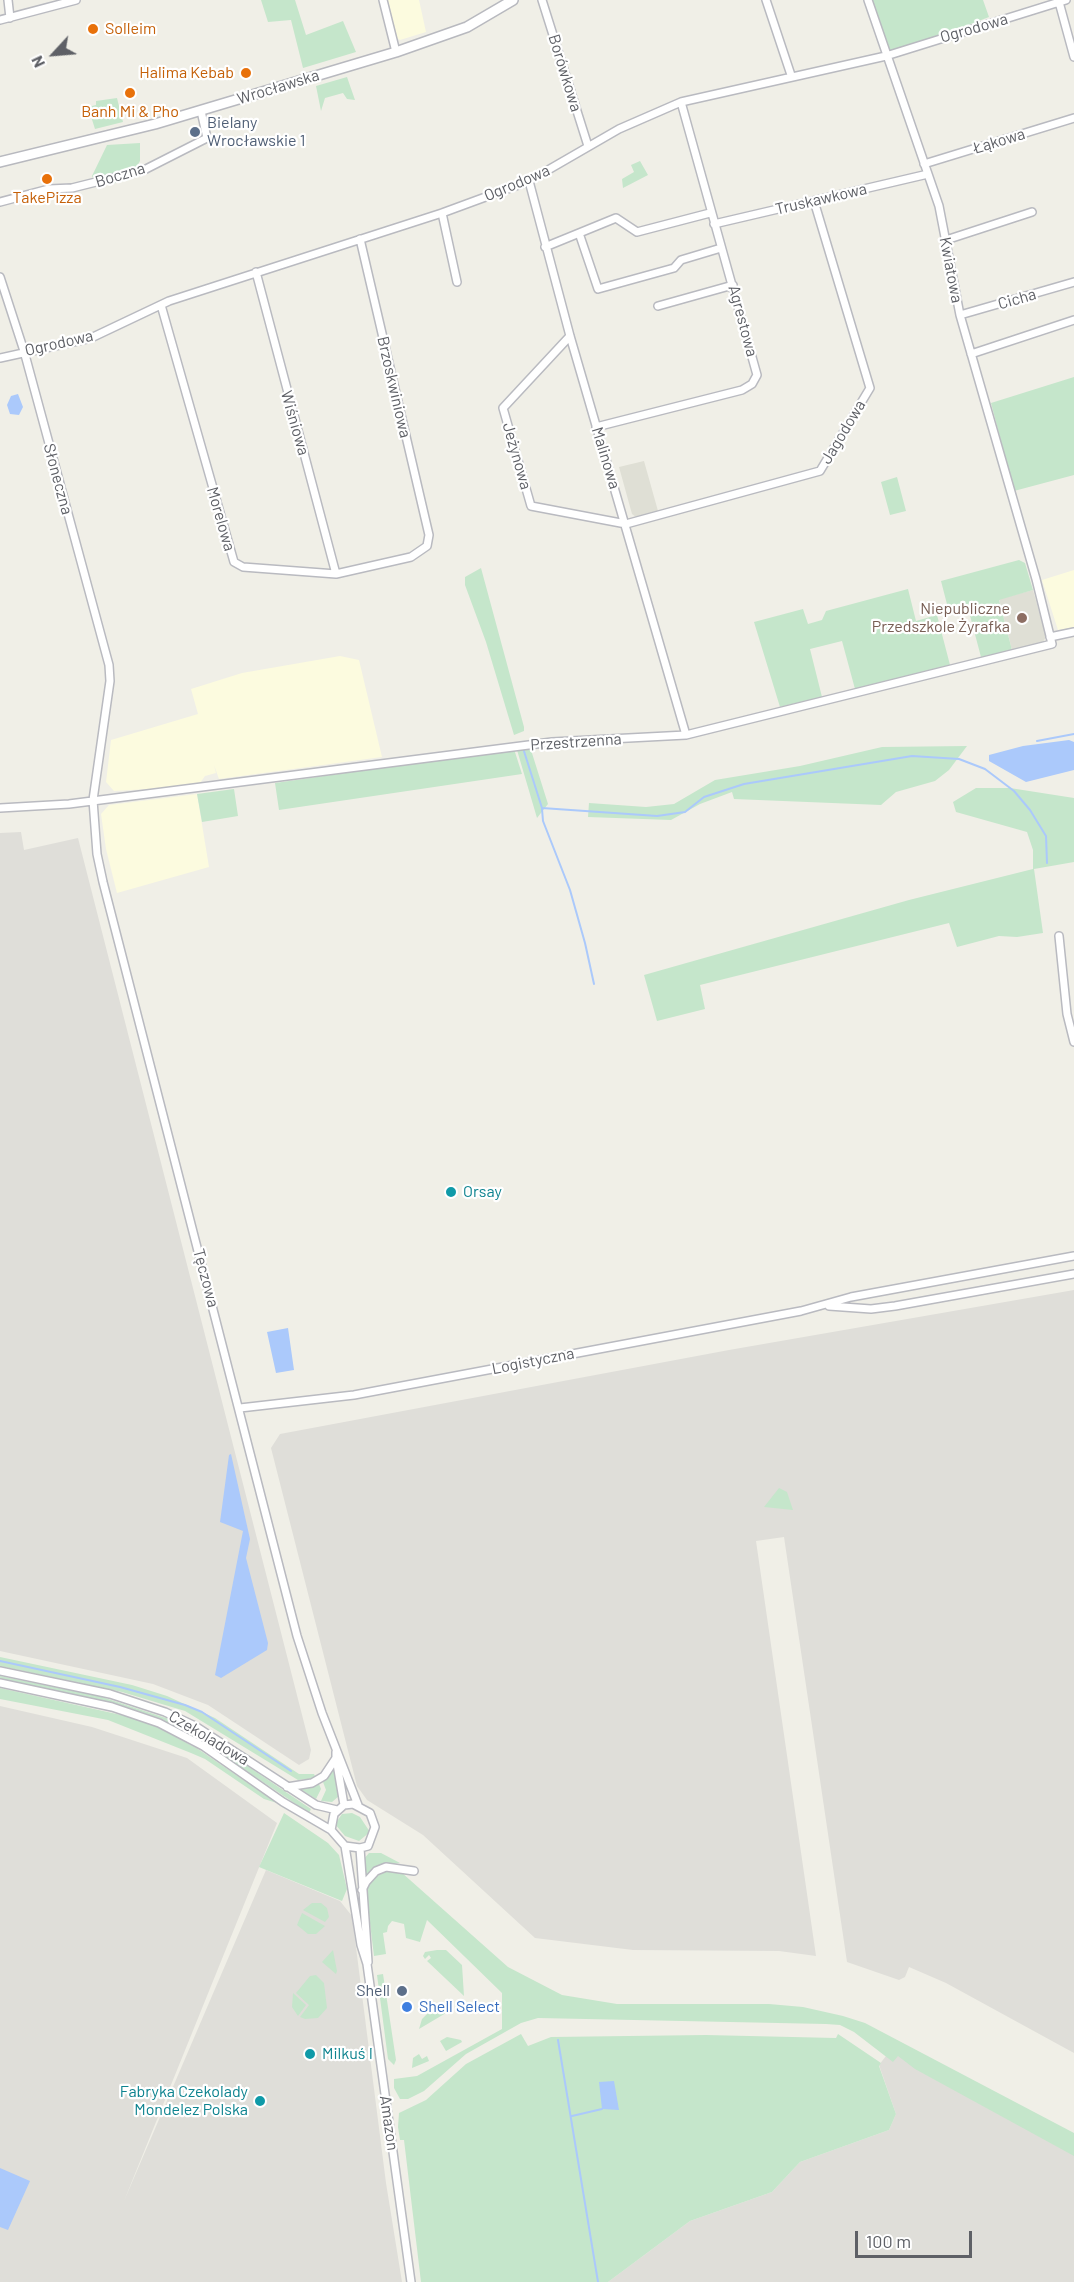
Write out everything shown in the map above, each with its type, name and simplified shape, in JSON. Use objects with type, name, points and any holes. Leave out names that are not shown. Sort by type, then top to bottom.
[{"type":"main road","name":"Wrocławska","points":[[0,162],[201,111],[396,52],[467,27],[513,0]]},
{"type":"street","points":[[8,0],[10,18]]},
{"type":"street","points":[[0,20],[76,0]]},
{"type":"street","points":[[383,0],[396,52]]},
{"type":"street","name":"Borówkowa","points":[[542,0],[588,146]]},
{"type":"street","points":[[766,0],[792,75]]},
{"type":"street","name":"Kwiatowa","points":[[868,0],[928,174],[945,240],[960,315],[1026,543],[1051,640]]},
{"type":"street","points":[[1063,1],[1074,57]]},
{"type":"street","name":"Ogrodowa","points":[[0,358],[91,338],[161,305],[441,213],[529,181],[588,146],[648,115],[681,102],[792,75],[886,56],[1063,1]]},
{"type":"street","name":"Agrestowa","points":[[596,427],[742,390],[752,384],[758,375],[710,213],[681,102]]},
{"type":"street","name":"Boczna","points":[[0,202],[49,189],[72,188],[144,170],[207,138],[208,132],[201,111]]},
{"type":"street","name":"Łąkowa","points":[[924,164],[1074,118]]},
{"type":"street","name":"Truskawkowa","points":[[714,224],[928,174]]},
{"type":"street","name":"Malinowa","points":[[529,181],[570,336],[686,735]]},
{"type":"street","name":"Jagodowa","points":[[626,524],[820,471],[870,388],[813,201]]},
{"type":"street","points":[[945,240],[1032,212]]},
{"type":"street","points":[[441,213],[457,282]]},
{"type":"street","points":[[545,247],[616,218],[638,232],[710,213]]},
{"type":"street","points":[[579,233],[598,289],[674,268],[681,260],[721,248]]},
{"type":"street","name":"Brzoskwiniowa","points":[[360,239],[429,534]]},
{"type":"street","name":"Wiśniowa","points":[[256,272],[336,574]]},
{"type":"street","name":"Słoneczna","points":[[0,277],[24,351],[101,634],[110,681],[93,800]]},
{"type":"street","name":"Cicha","points":[[960,315],[1074,282]]},
{"type":"street","points":[[658,306],[733,285]]},
{"type":"street","name":"Morelowa","points":[[161,305],[234,562],[243,567],[336,574],[418,555],[427,546],[429,534]]},
{"type":"street","points":[[971,354],[1074,320]]},
{"type":"street","name":"Jeżynowa","points":[[570,336],[503,408],[531,506],[626,524]]},
{"type":"street","name":"Przestrzenna","points":[[0,808],[45,806],[552,742],[686,735],[1051,640],[1074,632]]},
{"type":"street","name":"Tęczowa","points":[[93,800],[97,854],[103,882],[297,1635],[336,1755],[358,1805]]},
{"type":"street","points":[[1059,936],[1067,1014],[1074,1042]]},
{"type":"street","name":"Logistyczna","points":[[240,1408],[326,1400],[826,1306],[851,1297],[1074,1256]]},
{"type":"street","name":"Logistyczna","points":[[826,1306],[871,1309],[895,1306],[1074,1274]]},
{"type":"street","name":"Czekoladowa","points":[[0,1671],[110,1694],[153,1707],[195,1726],[321,1808],[341,1807]]},
{"type":"street","name":"Czekoladowa","points":[[0,1683],[112,1707],[159,1723],[195,1742],[283,1802],[331,1830]]},
{"type":"street","points":[[287,1787],[320,1780],[336,1755]]},
{"type":"street","points":[[336,1755],[341,1807]]},
{"type":"street","points":[[358,1805],[370,1813],[375,1827],[368,1846],[360,1848],[345,1846],[331,1830],[332,1818],[341,1807],[358,1805]]},
{"type":"street","name":"Amazon","points":[[345,1846],[361,1945],[368,1964]]},
{"type":"street","name":"Amazon","points":[[360,1848],[361,1893],[369,1949],[368,1964],[411,2282]]},
{"type":"street","points":[[361,1893],[366,1882],[376,1871],[386,1867],[414,1871]]},
{"type":"shaded area","points":[[261,0],[295,0],[306,35],[343,21],[356,52],[303,68],[291,20],[268,22]]},
{"type":"shaded area","points":[[388,0],[419,0],[426,32],[400,40],[397,38]]},
{"type":"shaded area","points":[[872,0],[983,0],[989,17],[890,55]]},
{"type":"shaded area","points":[[347,77],[355,100],[347,99],[343,93],[325,98],[321,111],[316,86]]},
{"type":"shaded area","points":[[117,98],[123,122],[95,129],[88,107],[96,105],[96,101]]},
{"type":"shaded area","points":[[140,143],[140,161],[129,180],[98,187],[92,176],[107,145]]},
{"type":"shaded area","points":[[640,161],[648,175],[623,188],[622,179],[634,172],[631,165]]},
{"type":"shaded area","points":[[1074,377],[1074,475],[1014,491],[991,403]]},
{"type":"shaded area","points":[[644,461],[658,511],[636,517],[632,514],[619,467]]},
{"type":"shaded area","points":[[897,477],[906,511],[890,515],[881,482]]},
{"type":"shaded area","points":[[1019,560],[1025,563],[1033,590],[999,600],[1012,650],[981,657],[968,608],[949,612],[941,581]]},
{"type":"shaded area","points":[[481,568],[524,727],[524,731],[514,735],[486,642],[465,585],[465,577]]},
{"type":"shaded area","points":[[1074,570],[1074,627],[1058,630],[1042,580]]},
{"type":"shaded area","points":[[908,589],[916,621],[937,615],[950,665],[855,689],[842,641],[810,649],[822,697],[780,707],[754,622],[803,609],[808,624],[822,620],[826,611]]},
{"type":"shaded area","name":"Niepubliczne Przedszkole Żyrafka","points":[[1033,590],[1046,637],[1043,642],[1012,650],[999,599]]},
{"type":"shaded area","points":[[340,656],[359,660],[382,757],[219,779],[214,765],[216,773],[205,776],[200,783],[166,788],[114,791],[106,782],[111,740],[198,714],[191,689],[242,673]]},
{"type":"shaded area","points":[[967,746],[949,770],[935,781],[896,792],[881,805],[734,799],[732,792],[700,804],[671,820],[588,817],[589,803],[646,807],[674,804],[715,780],[800,766],[882,747]]},
{"type":"shaded area","points":[[514,749],[522,774],[279,810],[275,783]]},
{"type":"shaded area","points":[[517,750],[531,750],[548,804],[537,818]]},
{"type":"shaded area","points":[[976,788],[1010,788],[1074,798],[1074,862],[1034,869],[1043,933],[1017,937],[999,936],[957,947],[949,923],[700,985],[705,1009],[657,1021],[644,975],[909,900],[1033,869],[1033,850],[1027,832],[956,812],[953,802]]},
{"type":"shaded area","points":[[234,789],[238,816],[202,822],[197,794]]},
{"type":"shaded area","points":[[197,794],[209,867],[117,893],[106,849],[101,814],[109,805]]},
{"type":"shaded area","points":[[21,832],[24,850],[78,838],[311,1750],[309,1759],[299,1765],[208,1705],[153,1684],[0,1651],[0,833]]},
{"type":"shaded area","points":[[1074,1290],[1074,2053],[946,1983],[909,1967],[905,1977],[899,1980],[847,1962],[784,1537],[756,1541],[816,1956],[779,1951],[633,1950],[535,1938],[423,1835],[367,1800],[357,1786],[271,1448],[280,1434],[729,1350]]},
{"type":"shaded area","points":[[779,1488],[787,1492],[793,1510],[764,1507]]},
{"type":"shaded area","points":[[0,1657],[132,1685],[167,1696],[215,1718],[299,1774],[314,1774],[316,1778],[298,1780],[185,1711],[122,1692],[0,1666]]},
{"type":"shaded area","points":[[0,1676],[99,1696],[172,1720],[206,1738],[311,1809],[309,1813],[211,1747],[164,1720],[117,1704],[0,1679]]},
{"type":"shaded area","points":[[0,1688],[130,1717],[157,1727],[198,1749],[277,1803],[264,1799],[205,1759],[191,1753],[108,1720],[0,1699]]},
{"type":"shaded area","points":[[0,1706],[92,1727],[187,1758],[277,1823],[124,2201],[266,1870],[340,1901],[352,1916],[386,2183],[402,2282],[0,2282]]},
{"type":"shaded area","points":[[335,1768],[339,1796],[332,1802],[321,1801],[326,1790],[323,1782]]},
{"type":"shaded area","points":[[319,1784],[321,1789],[316,1799],[300,1789]]},
{"type":"shaded area","points":[[284,1813],[328,1843],[339,1855],[347,1889],[342,1901],[259,1867]]},
{"type":"shaded area","points":[[352,1813],[360,1817],[370,1832],[359,1841],[345,1836],[335,1824],[342,1814]]},
{"type":"shaded area","points":[[369,1853],[381,1853],[400,1863],[379,1866],[365,1877],[363,1860]]},
{"type":"shaded area","points":[[387,1871],[401,1872],[508,1967],[562,1995],[617,2004],[769,2004],[803,2007],[843,2016],[865,2023],[1074,2133],[1074,2156],[915,2069],[898,2056],[893,2062],[854,2032],[840,2025],[538,2018],[521,2023],[466,2054],[424,2091],[408,2099],[400,2099],[394,2088],[394,2079],[417,2076],[502,2029],[502,1993],[427,1920],[420,1942],[406,1938],[404,1924],[392,1921],[387,1932],[383,1933],[386,1954],[374,1956],[366,1891],[369,1880]]},
{"type":"shaded area","points":[[312,1903],[321,1903],[327,1908],[329,1917],[325,1922],[303,1910]]},
{"type":"shaded area","points":[[302,1913],[325,1926],[316,1934],[308,1934],[297,1925]]},
{"type":"shaded area","points":[[333,1950],[337,1971],[336,1974],[322,1962]]},
{"type":"shaded area","points":[[446,1950],[462,1965],[464,1996],[427,1961],[431,1958],[429,1955],[425,1959],[423,1956],[425,1952]]},
{"type":"shaded area","points":[[383,1974],[396,2060],[394,2065],[388,2059],[377,1975]]},
{"type":"shaded area","points":[[316,1975],[324,1983],[327,2008],[318,2018],[305,2019],[300,2017],[309,2005],[296,1993],[310,1976]]},
{"type":"shaded area","points":[[293,1993],[306,2005],[298,2016],[292,2007]]},
{"type":"shaded area","points":[[437,2008],[451,2010],[419,2029],[422,2019],[428,2013],[437,2014]]},
{"type":"shaded area","points":[[521,2034],[528,2046],[551,2037],[706,2035],[836,2038],[838,2034],[881,2063],[879,2066],[896,2114],[889,2130],[800,2162],[772,2192],[690,2221],[608,2282],[421,2282],[404,2140],[400,2140],[398,2127],[399,2113],[426,2100],[466,2064]]},
{"type":"shaded area","points":[[447,2037],[462,2042],[446,2051],[440,2041]]},
{"type":"shaded area","points":[[896,2043],[1074,2140],[1074,2282],[608,2282],[690,2221],[772,2192],[800,2162],[889,2130],[896,2114],[879,2065]]},
{"type":"shaded area","points":[[419,2054],[422,2059],[427,2056],[429,2061],[412,2068],[413,2058]]},
{"type":"water","points":[[18,394],[23,407],[19,415],[10,414],[7,405],[11,396]]},
{"type":"water","points":[[1069,740],[1074,742],[1074,770],[1026,782],[989,761],[989,755],[1023,746]]},
{"type":"water","points":[[288,1328],[294,1370],[276,1373],[267,1332]]},
{"type":"water","points":[[231,1454],[250,1539],[246,1558],[268,1643],[267,1650],[221,1678],[215,1675],[243,1531],[220,1522],[229,1455]]},
{"type":"water","points":[[614,2081],[619,2110],[602,2109],[599,2082]]},
{"type":"water","points":[[0,2168],[30,2181],[8,2230],[0,2227]]},
{"type":"waterway","points":[[1037,741],[1074,734]]},
{"type":"waterway","points":[[523,748],[542,808],[657,816],[685,812],[704,797],[744,784],[912,756],[959,759],[985,769],[1014,791],[1030,810],[1046,836],[1047,863]]},
{"type":"waterway","points":[[542,809],[543,821],[570,890],[594,984]]},
{"type":"waterway","points":[[0,1661],[120,1687],[185,1705],[202,1712],[291,1771]]},
{"type":"waterway","points":[[558,2040],[598,2282]]},
{"type":"waterway","points":[[572,2116],[602,2109]]},
{"type":"place","name":"Solleim","points":[[93,29]]},
{"type":"place","name":"Halima Kebab","points":[[246,73]]},
{"type":"place","name":"Banh Mi & Pho","points":[[130,93]]},
{"type":"place","name":"Bielany Wrocławskie 1","points":[[195,132]]},
{"type":"place","name":"TakePizza","points":[[47,179]]},
{"type":"place","name":"Niepubliczne Przedszkole Żyrafka","points":[[1022,618]]},
{"type":"place","name":"Orsay","points":[[451,1192]]},
{"type":"place","name":"Shell","points":[[402,1991]]},
{"type":"place","name":"Shell Select","points":[[407,2007]]},
{"type":"place","name":"Milkuś I","points":[[310,2054]]},
{"type":"place","name":"Fabryka Czekolady Mondelez Polska","points":[[260,2101]]}]
